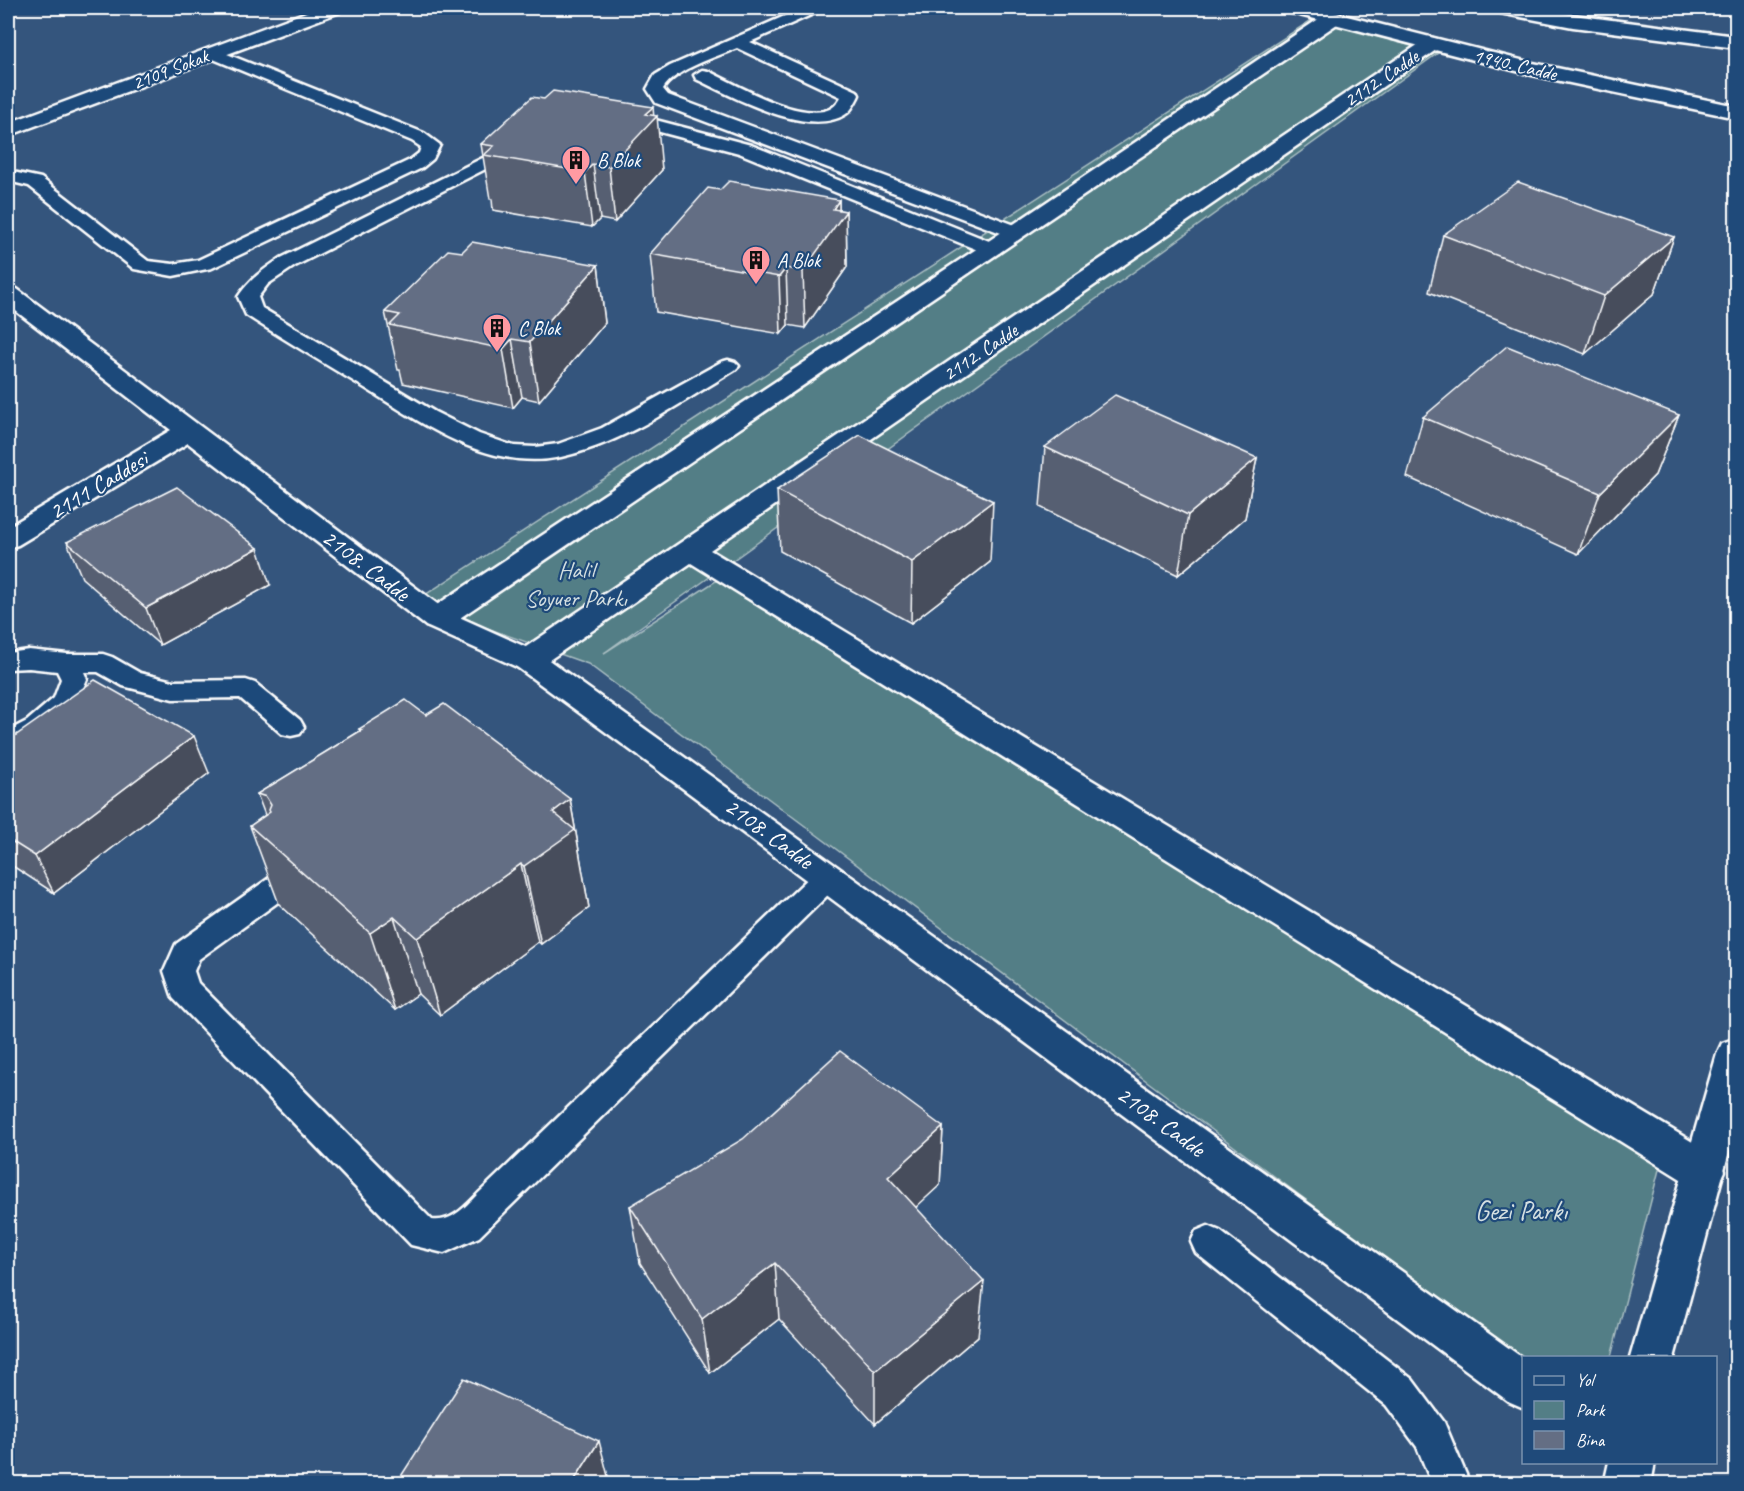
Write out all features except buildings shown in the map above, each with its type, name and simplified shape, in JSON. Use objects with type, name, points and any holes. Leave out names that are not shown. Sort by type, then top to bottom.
[{"type":"street","name":"2109 Sokak","points":[[8,130],[333,8]]},
{"type":"street","name":"1940. Cadde","points":[[1295,8],[1432,44],[1641,93],[1737,111]]},
{"type":"street","points":[[1505,8],[1584,23],[1737,42]]},
{"type":"street","points":[[437,619],[992,249],[1333,18]]},
{"type":"street","name":"2112. Cadde","points":[[528,660],[1432,44]]},
{"type":"street","name":"2108. Cadde","points":[[8,294],[437,619],[528,660],[1522,1385]]},
{"type":"street","name":"2111 Caddesi","points":[[8,540],[189,431]]},
{"type":"street","points":[[690,550],[1704,1171]]},
{"type":"street","points":[[1653,1356],[1737,1054]]},
{"type":"lane","points":[[815,8],[676,69],[661,79],[655,89],[662,99],[1016,232]]},
{"type":"lane","points":[[702,75],[805,118],[836,116],[848,105],[851,95],[737,42]]},
{"type":"lane","points":[[8,176],[35,182],[141,265],[160,271],[184,271],[205,264],[406,170],[428,155],[431,146],[418,137],[212,53]]},
{"type":"lane","points":[[598,116],[617,115],[636,118],[745,149],[992,249]]},
{"type":"lane","points":[[530,140],[288,262],[261,280],[248,297],[253,312],[453,432],[498,448],[534,454],[572,447],[609,434],[728,366]]},
{"type":"lane","points":[[8,661],[29,659],[67,663],[103,663],[132,680],[173,690],[246,689],[291,727]]},
{"type":"lane","points":[[8,742],[36,728],[65,703],[74,679],[67,663]]},
{"type":"lane","points":[[282,884],[188,952],[179,971],[184,989],[423,1234],[444,1237],[467,1226],[495,1200],[828,877]]},
{"type":"lane","points":[[1208,1242],[1399,1392],[1431,1435],[1451,1484]]},
{"type":"green space","name":"Gezi Parkı","points":[[1313,19],[1438,53],[604,653],[722,577],[1663,1154],[1611,1356],[1522,1356],[1522,1361],[588,664],[414,602]]},
{"type":"place","name":"B Blok","points":[[576,186]]},
{"type":"place","name":"A Blok","points":[[756,286]]},
{"type":"place","name":"C Blok","points":[[497,354]]},
{"type":"park label","name":"Halil Soyuer Parkı","points":[[576,584]]}]
